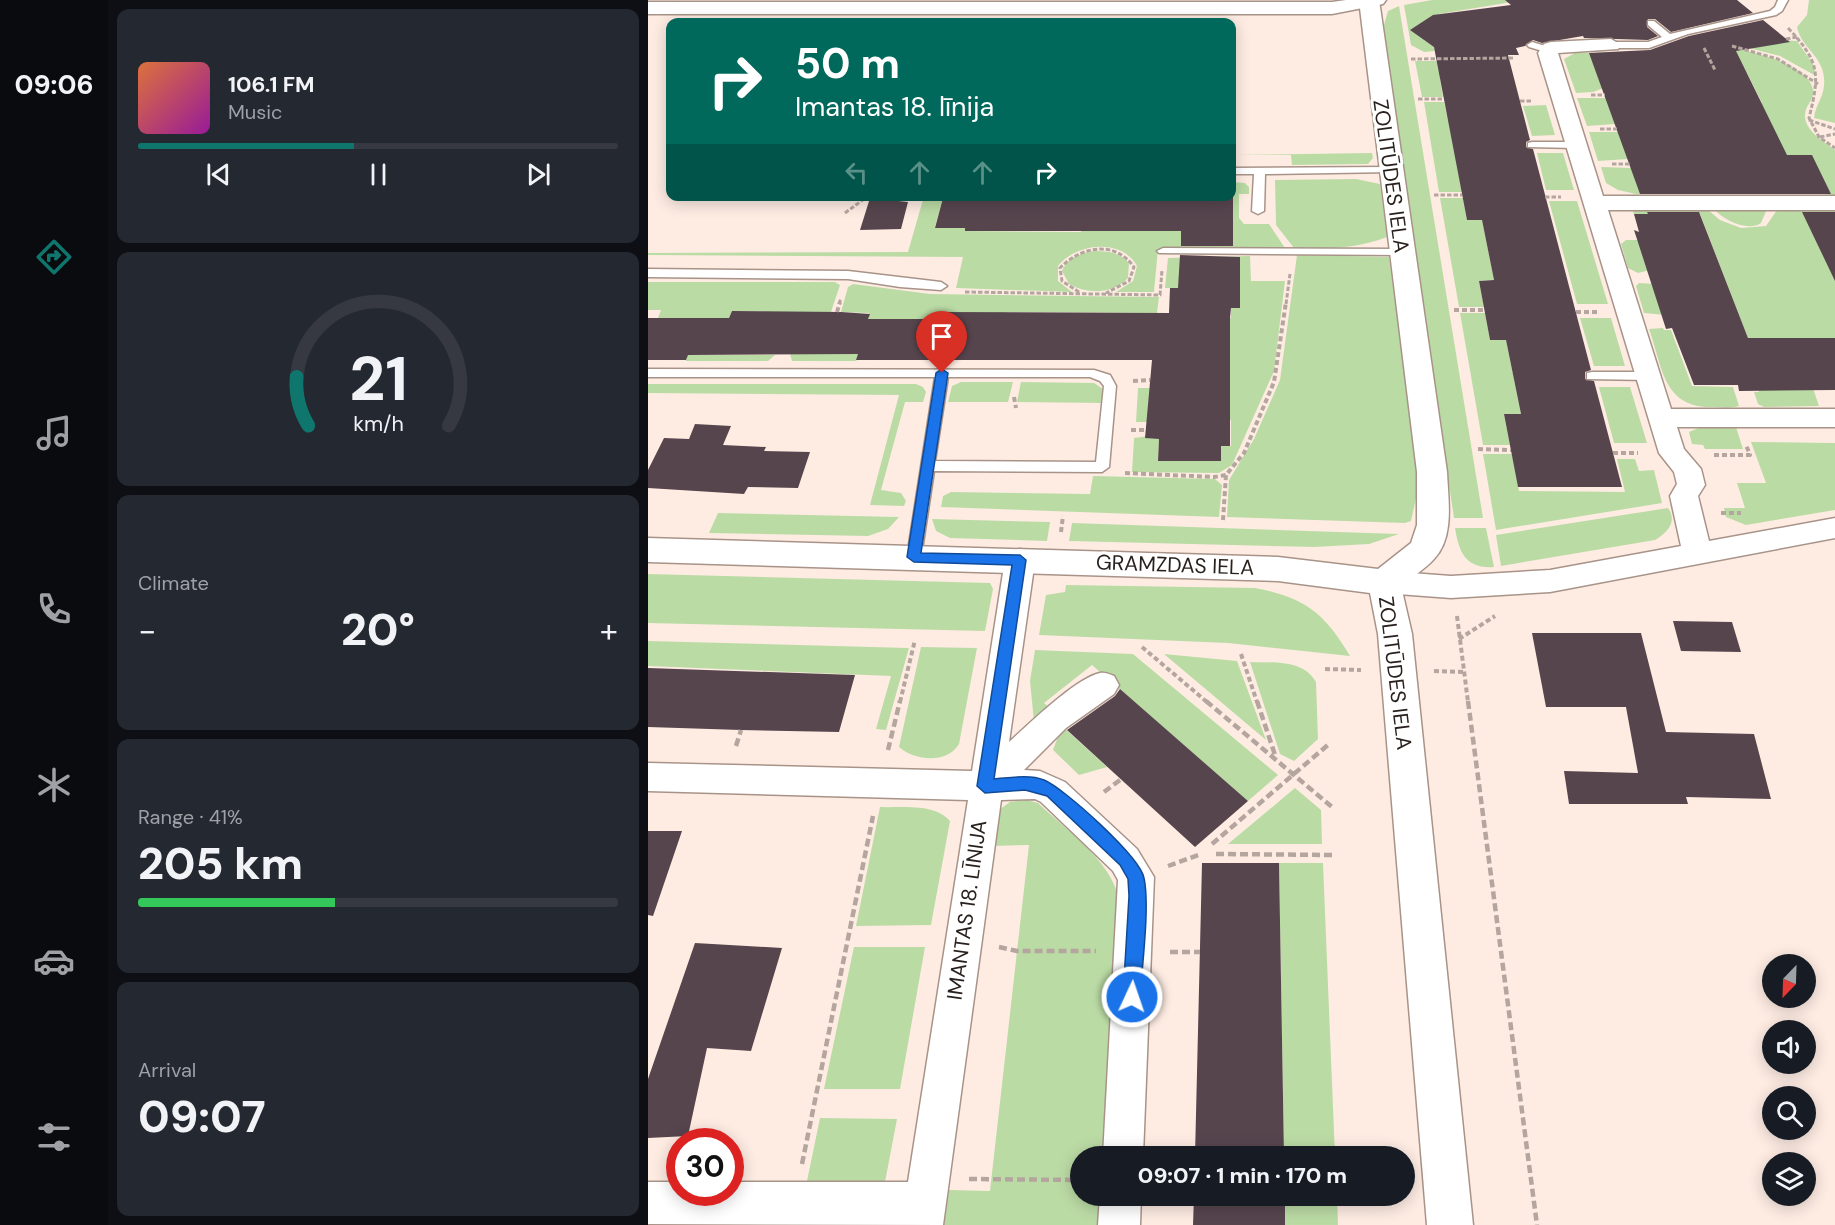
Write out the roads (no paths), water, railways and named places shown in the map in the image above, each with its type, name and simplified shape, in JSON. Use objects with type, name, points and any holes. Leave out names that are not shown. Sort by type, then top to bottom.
[{"type":"street","points":[[648,8],[1332,8],[1372,0]]},
{"type":"street","name":"ZOLITŪDES IELA","points":[[1372,0],[1390,170],[1432,471],[1433,525],[1424,550],[1384,582],[1395,634],[1450,1225]]},
{"type":"street","points":[[1611,45],[1540,47],[1576,145],[1673,456],[1667,469],[1671,484],[1686,502],[1698,555]]},
{"type":"street","points":[[1594,203],[1835,203]]},
{"type":"street","points":[[1661,418],[1835,418]]},
{"type":"street","name":"GRAMZDAS IELA","points":[[648,550],[1278,569],[1384,582],[1451,587],[1550,581],[1835,528]]},
{"type":"street","name":"IMANTAS 18. LĪNIJA","points":[[926,1202],[985,786],[1020,560]]},
{"type":"street","points":[[985,786],[1055,719],[1103,685]]},
{"type":"street","points":[[648,777],[985,786],[1025,784],[1040,785],[1053,792],[1125,860],[1136,877],[1124,1146]]},
{"type":"street","points":[[648,1203],[733,1214],[794,1203],[926,1202]]},
{"type":"street","points":[[1119,1225],[1120,1206]]},
{"type":"lane","points":[[1611,45],[1643,46],[1702,28],[1773,13],[1779,9],[1783,0]]},
{"type":"lane","points":[[1651,23],[1668,37]]},
{"type":"lane","points":[[1532,145],[1576,145]]},
{"type":"lane","points":[[1258,211],[1260,170]]},
{"type":"lane","points":[[1236,171],[1390,170]]},
{"type":"lane","points":[[1163,251],[1401,252]]},
{"type":"lane","points":[[648,273],[848,274],[900,283],[941,286]]},
{"type":"lane","points":[[648,373],[1101,375],[1108,380],[1110,386],[1102,467],[927,466]]},
{"type":"lane","points":[[914,557],[942,373]]},
{"type":"lane","points":[[1592,376],[1648,376]]}]
